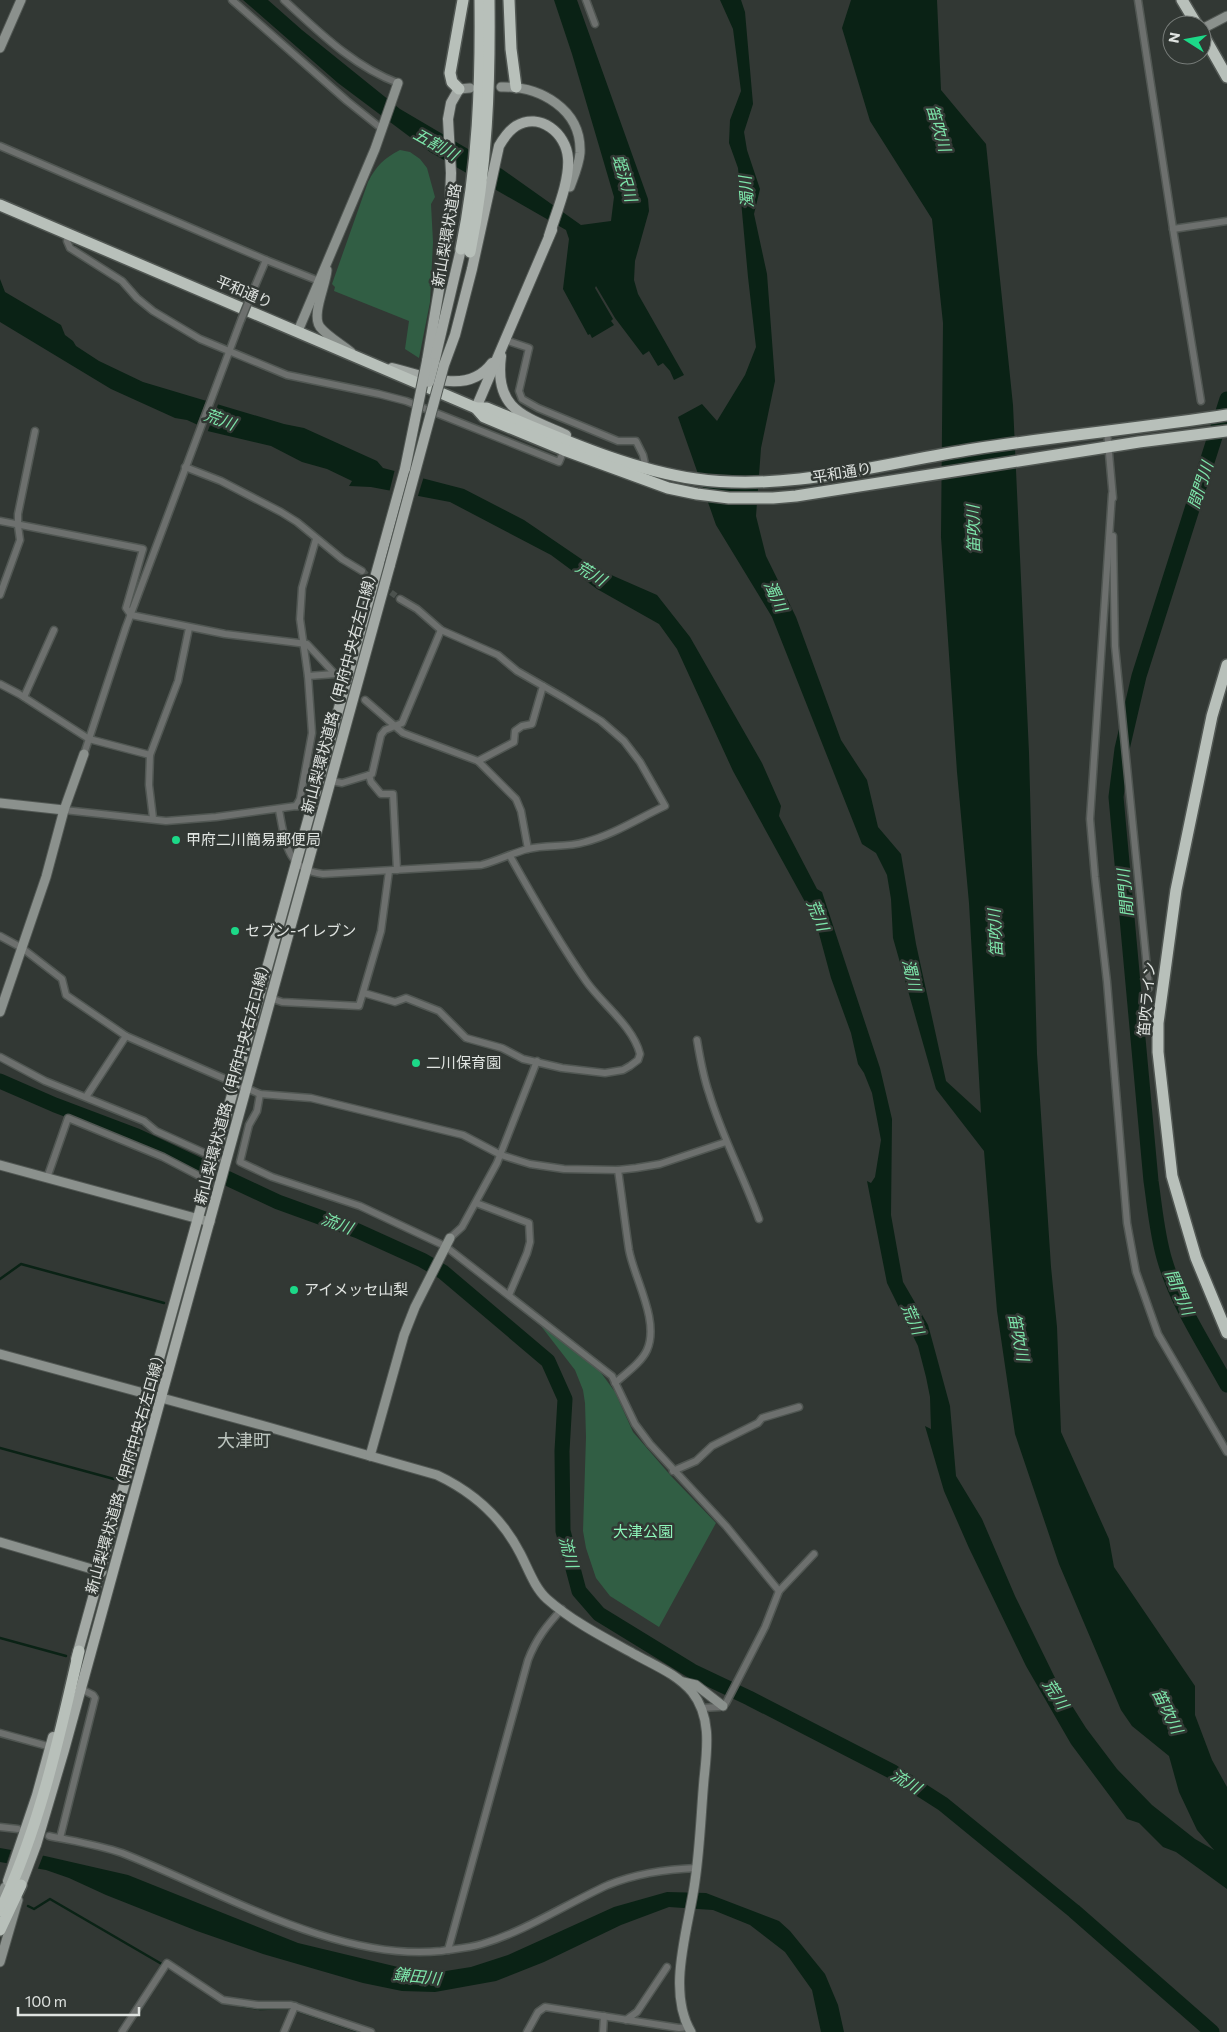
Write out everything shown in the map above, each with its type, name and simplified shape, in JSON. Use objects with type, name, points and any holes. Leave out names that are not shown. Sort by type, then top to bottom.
[{"type":"highway","points":[[463,0],[450,73],[452,82],[464,88]]},
{"type":"highway","points":[[480,0],[481,189]]},
{"type":"highway","points":[[481,147],[489,67],[490,0]]},
{"type":"highway","points":[[509,0],[511,49],[516,87]]},
{"type":"highway","points":[[1182,0],[1191,15]]},
{"type":"highway","points":[[1212,51],[1227,77]]},
{"type":"highway","name":"新山梨環状道路","points":[[466,250],[481,189]]},
{"type":"highway","name":"平和通り","points":[[0,205],[476,408],[488,408],[646,468],[696,479],[756,482],[838,473],[974,449],[1227,415]]},
{"type":"highway","name":"平和通り","points":[[476,408],[484,417],[637,478],[675,490],[714,497],[749,499],[773,498],[840,489],[1227,431]]},
{"type":"highway","name":"笛吹ライン","points":[[1227,665],[1212,716],[1176,890],[1158,1023],[1158,1052],[1172,1176],[1196,1258],[1227,1333]]},
{"type":"highway","points":[[0,1911],[8,1886],[29,1843],[56,1746],[79,1651]]},
{"type":"highway","points":[[0,1930],[8,1886]]},
{"type":"main road","points":[[435,363],[451,204],[448,119],[451,103],[464,88]]},
{"type":"main road","points":[[435,363],[466,296],[481,189],[503,138],[514,127],[521,124],[542,124],[554,130],[563,141],[568,155],[567,172],[561,201],[549,236],[476,408]]},
{"type":"main road","points":[[561,201],[570,187]]},
{"type":"main road","name":"新山梨環状道路（甲府中央右左口線）","points":[[29,1843],[81,1689],[162,1398],[225,1165],[241,1086],[296,861],[466,250]]},
{"type":"main road","points":[[375,364],[446,381],[467,381],[479,376],[490,365],[505,340]]},
{"type":"main road","points":[[505,340],[500,379],[503,394],[511,405],[534,420],[600,452]]},
{"type":"main road","name":"新山梨環状道路（甲府中央右左口線）","points":[[29,1843],[51,1747],[102,1572],[214,1160],[270,998],[307,871],[390,565],[435,363]]},
{"type":"street","points":[[0,48],[21,0]]},
{"type":"street","points":[[232,0],[347,101],[383,126]]},
{"type":"street","points":[[284,0],[314,27],[362,64],[380,76],[398,82],[383,126],[298,331]]},
{"type":"street","points":[[586,0],[595,24]]},
{"type":"street","points":[[1138,0],[1201,401]]},
{"type":"street","points":[[1212,23],[1227,16]]},
{"type":"street","points":[[501,87],[516,87],[530,90],[551,99],[559,104],[570,117],[575,126],[580,152],[576,172],[570,187]]},
{"type":"street","points":[[0,146],[319,281]]},
{"type":"street","points":[[1173,229],[1227,220]]},
{"type":"street","points":[[68,234],[67,241],[70,248],[122,281],[152,311],[229,354],[287,375],[406,401],[559,462],[564,450]]},
{"type":"street","points":[[328,259],[326,283],[316,311],[317,321],[322,330],[356,356]]},
{"type":"street","points":[[0,1012],[46,877],[64,810],[131,615],[186,464],[266,260]]},
{"type":"street","points":[[505,340],[529,348],[519,391],[522,399],[538,408],[618,440],[636,442],[643,455],[646,468]]},
{"type":"street","points":[[0,595],[20,540],[18,526],[35,431]]},
{"type":"street","points":[[1102,431],[1112,494],[1115,646],[1149,988]]},
{"type":"street","points":[[186,464],[282,512],[316,539],[362,571]]},
{"type":"street","points":[[1112,494],[1090,819],[1094,877],[1107,982],[1128,1223],[1136,1272],[1158,1334],[1227,1452]]},
{"type":"street","points":[[0,521],[143,549],[126,608],[131,615],[225,634],[307,644],[335,674],[308,676]]},
{"type":"street","points":[[296,806],[300,799],[312,733],[308,676],[300,619],[302,588],[316,539]]},
{"type":"street","points":[[279,810],[287,851],[307,871],[323,874],[481,865],[528,849],[562,847],[584,843],[607,835],[665,806],[640,762],[624,741],[601,721],[517,671],[498,655],[441,630],[418,609],[400,598]]},
{"type":"street","points":[[153,818],[148,777],[150,754],[178,681],[189,628]]},
{"type":"street","points":[[24,697],[54,630]]},
{"type":"street","points":[[331,782],[342,783],[370,775],[373,772],[381,735],[385,730],[402,723],[441,630]]},
{"type":"street","points":[[0,684],[24,697],[89,739],[150,754]]},
{"type":"street","points":[[478,761],[514,742],[515,732],[522,726],[532,724],[543,686]]},
{"type":"street","points":[[365,700],[403,733],[478,761],[516,798],[521,811],[528,849]]},
{"type":"street","points":[[370,775],[371,782],[381,794],[393,794],[397,870]]},
{"type":"street","points":[[0,803],[153,818],[166,821],[279,810],[296,806],[311,807]]},
{"type":"street","points":[[364,993],[395,1002],[406,998],[440,1010],[466,1038],[502,1048],[523,1059],[562,1068],[605,1073],[623,1070],[638,1060],[639,1048],[616,1014],[606,1006],[587,983],[556,936],[510,856]]},
{"type":"street","points":[[270,998],[282,1002],[359,1006],[381,931],[388,871]]},
{"type":"street","points":[[0,936],[22,948],[62,980],[66,995],[126,1036],[260,1094],[312,1098],[463,1135],[501,1155],[530,1164],[548,1167],[618,1170],[660,1164],[726,1142]]},
{"type":"street","points":[[86,1097],[126,1036]]},
{"type":"street","points":[[697,1040],[709,1094],[726,1142],[759,1219]]},
{"type":"street","points":[[0,1057],[45,1081],[144,1121],[156,1131],[225,1165]]},
{"type":"street","points":[[370,1456],[404,1335],[415,1307],[448,1242],[462,1227],[501,1155],[537,1061]]},
{"type":"street","points":[[260,1094],[257,1111],[249,1125],[240,1162],[272,1177],[360,1206],[448,1242],[509,1295],[612,1376],[634,1424],[673,1470],[726,1526],[778,1591]]},
{"type":"street","points":[[47,1178],[68,1118],[163,1157],[210,1179]]},
{"type":"street","points":[[0,1165],[210,1222]]},
{"type":"street","points":[[615,1383],[642,1358],[648,1349],[650,1336],[647,1307],[630,1252],[618,1170]]},
{"type":"street","points":[[476,1203],[529,1222],[530,1242],[527,1253],[509,1295]]},
{"type":"street","points":[[0,1354],[437,1475],[467,1491],[500,1522],[515,1543],[546,1598],[592,1632],[683,1682],[696,1685],[724,1706]]},
{"type":"street","points":[[673,1470],[696,1461],[712,1446],[758,1423],[762,1418],[799,1406]]},
{"type":"street","points":[[0,1542],[102,1572]]},
{"type":"street","points":[[724,1706],[766,1627],[778,1591],[814,1554]]},
{"type":"street","points":[[448,1950],[528,1660],[534,1644],[542,1632],[562,1609]]},
{"type":"street","points":[[527,2032],[538,2012],[544,2007],[689,2029],[680,2004],[679,1985],[697,1868],[707,1744],[705,1719],[701,1708],[698,1701],[683,1682]]},
{"type":"street","points":[[60,1838],[95,1698],[93,1694],[81,1689]]},
{"type":"street","points":[[701,1708],[724,1706]]},
{"type":"street","points":[[0,1733],[51,1747]]},
{"type":"street","points":[[0,1827],[18,1829]]},
{"type":"street","points":[[49,1836],[120,1852],[265,1915],[326,1936],[384,1949],[415,1952],[448,1950],[481,1944],[502,1936],[609,1885],[634,1876],[697,1868]]},
{"type":"street","points":[[0,1962],[14,1916],[8,1886]]},
{"type":"street","points":[[122,2032],[165,1966],[224,2000],[294,2008],[371,2032]]},
{"type":"street","points":[[626,2020],[637,2012],[667,1967]]},
{"type":"street","points":[[284,2032],[294,2008]]},
{"type":"street","points":[[603,2032],[604,2016]]},
{"type":"green space","points":[[400,150],[410,152],[420,159],[427,168],[435,197],[431,204],[433,242],[430,302],[419,358],[405,349],[409,321],[334,291],[335,287],[332,284],[368,182],[381,163]]},
{"type":"green space","name":"大津公園","points":[[541,1326],[599,1370],[615,1392],[633,1432],[671,1476],[716,1523],[659,1627],[610,1596],[596,1578],[586,1548],[583,1531],[586,1437],[583,1390],[575,1370]]},
{"type":"water","points":[[243,0],[268,0],[400,109],[502,169],[581,225],[611,221],[614,197],[554,0],[577,0],[648,199],[649,211],[635,261],[634,280],[638,294],[684,375],[674,380],[670,371],[663,363],[658,366],[649,351],[643,355],[615,318],[596,286],[595,288],[613,319],[611,321],[614,325],[592,338],[590,334],[588,335],[563,289],[569,239],[566,230],[430,152],[338,83]]},
{"type":"water","points":[[720,0],[741,0],[745,12],[753,104],[744,132],[747,150],[760,189],[754,214],[767,274],[775,381],[761,448],[756,516],[766,556],[796,617],[841,740],[867,780],[878,827],[901,854],[916,944],[946,1081],[981,1113],[969,903],[957,772],[941,537],[943,323],[932,219],[870,121],[842,28],[851,0],[937,0],[941,90],[986,144],[1013,405],[1029,753],[1037,1054],[1051,1267],[1057,1327],[1061,1432],[1109,1539],[1114,1567],[1195,1686],[1195,1715],[1212,1760],[1227,1787],[1227,1889],[1176,1852],[1163,1847],[1139,1823],[1127,1819],[1071,1744],[1026,1666],[969,1548],[944,1491],[925,1426],[931,1429],[930,1397],[918,1346],[887,1283],[867,1181],[871,1183],[875,1177],[881,1140],[872,1093],[858,1064],[851,1033],[831,978],[814,915],[733,771],[677,649],[659,624],[597,589],[551,555],[450,502],[371,487],[349,486],[352,481],[327,469],[302,462],[271,446],[199,429],[198,425],[187,420],[175,418],[111,389],[0,322],[0,279],[5,292],[61,325],[65,335],[76,346],[99,361],[143,382],[284,424],[304,428],[377,461],[383,468],[464,489],[524,520],[593,567],[657,595],[690,637],[762,763],[781,806],[779,816],[817,889],[822,892],[880,1068],[892,1119],[891,1215],[903,1282],[928,1325],[950,1406],[956,1476],[982,1519],[1015,1596],[1057,1682],[1086,1728],[1117,1769],[1152,1805],[1195,1839],[1214,1850],[1197,1830],[1179,1792],[1169,1756],[1132,1726],[1121,1710],[1059,1564],[1015,1434],[997,1311],[984,1151],[936,1089],[893,938],[891,899],[887,875],[876,853],[862,844],[772,617],[716,525],[678,417],[702,404],[717,421],[745,375],[756,347],[738,168],[729,143],[730,120],[741,91],[733,29]]},
{"type":"water","name":"鎌田川","points":[[0,1848],[128,1875],[298,1943],[427,1974],[471,1967],[508,1955],[614,1907],[667,1892],[706,1893],[779,1921],[790,1931],[825,1974],[838,2005],[844,2032],[821,2032],[812,1990],[785,1952],[750,1925],[713,1910],[669,1907],[621,1925],[544,1962],[496,1981],[435,1992],[402,1991],[363,1983],[263,1954],[197,1931],[106,1895],[69,1878],[46,1870],[0,1862]]},
{"type":"pier","points":[[207,398],[219,402],[207,433],[195,429]]},
{"type":"pier","points":[[395,469],[424,476],[417,499],[389,493]]},
{"type":"pier","points":[[12,1847],[44,1853],[37,1871],[6,1865]]},
{"type":"waterway","name":"間門川","points":[[1227,399],[1139,676],[1122,749],[1116,797],[1151,1181],[1158,1231],[1165,1261],[1177,1293],[1227,1385]]},
{"type":"waterway","name":"流川","points":[[0,1081],[55,1105],[137,1136],[278,1202],[358,1231],[422,1260],[443,1272],[548,1361],[565,1399],[562,1451],[563,1531],[579,1591],[599,1614],[692,1671],[893,1772],[943,1804],[1074,1911],[1212,2032]]},
{"type":"waterway","points":[[0,1279],[21,1264],[164,1303]]},
{"type":"waterway","points":[[0,1448],[114,1479]]},
{"type":"waterway","points":[[0,1638],[66,1656]]},
{"type":"waterway","points":[[28,1906],[34,1909],[50,1899],[172,1970]]},
{"type":"waterway","points":[[242,2006],[260,2009],[290,2008],[360,2032]]},
{"type":"tunnel","points":[[362,571],[400,599]]},
{"type":"place","name":"甲府二川簡易郵便局","points":[[176,840]]},
{"type":"place","name":"セブン-イレブン","points":[[235,931]]},
{"type":"place","name":"二川保育園","points":[[416,1063]]},
{"type":"place","name":"アイメッセ山梨","points":[[294,1290]]},
{"type":"district","name":"大津町","points":[[244,1441]]},
{"type":"water label","name":"笛吹川","points":[[939,128]]},
{"type":"water label","name":"五割川","points":[[436,144]]},
{"type":"water label","name":"蛭沢川","points":[[625,178]]},
{"type":"water label","name":"濁川","points":[[746,192]]},
{"type":"water label","name":"荒川","points":[[220,419]]},
{"type":"water label","name":"笛吹川","points":[[973,529]]},
{"type":"water label","name":"荒川","points":[[591,573]]},
{"type":"water label","name":"濁川","points":[[776,596]]},
{"type":"water label","name":"荒川","points":[[818,915]]},
{"type":"water label","name":"笛吹川","points":[[995,933]]},
{"type":"water label","name":"濁川","points":[[912,975]]},
{"type":"water label","name":"荒川","points":[[913,1319]]},
{"type":"water label","name":"笛吹川","points":[[1019,1337]]},
{"type":"water label","name":"荒川","points":[[1056,1694]]},
{"type":"water label","name":"笛吹川","points":[[1168,1711]]}]
